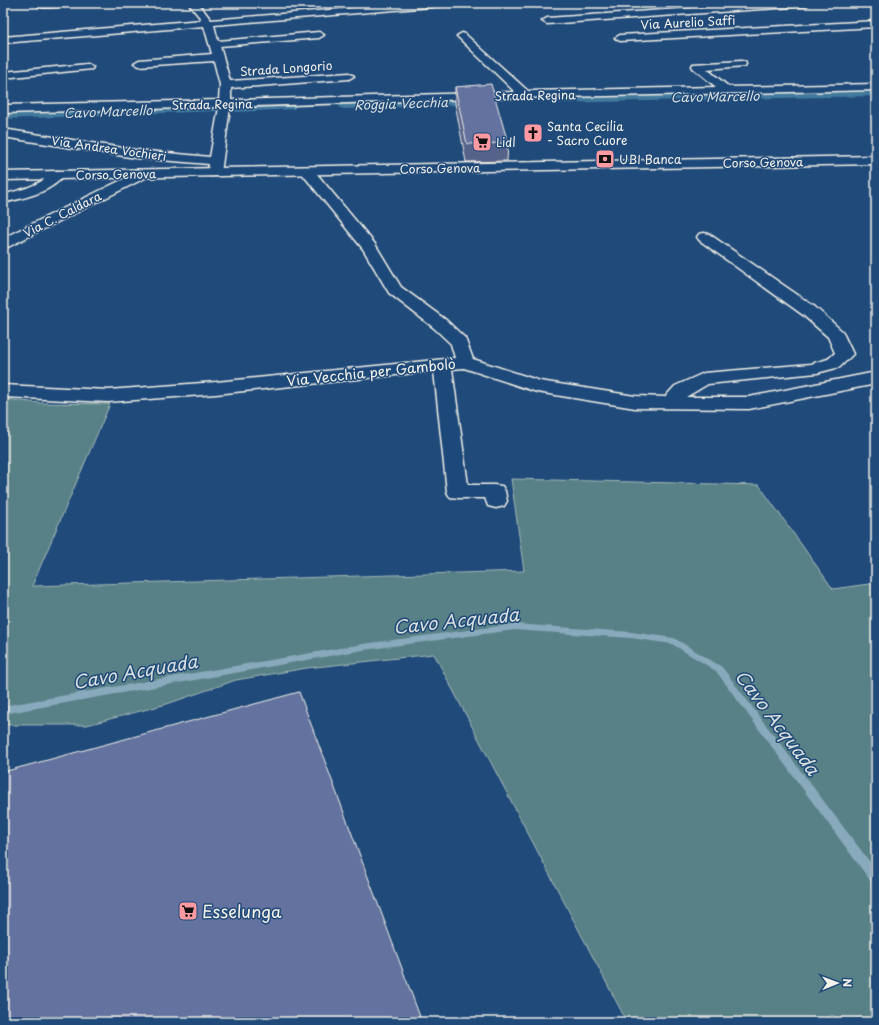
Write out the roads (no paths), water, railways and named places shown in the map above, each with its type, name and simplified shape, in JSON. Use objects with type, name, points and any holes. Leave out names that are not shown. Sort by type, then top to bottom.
[{"type":"street","points":[[41,5],[66,3]]},
{"type":"street","name":"Strada Longorio","points":[[193,3],[208,22],[226,86],[225,104],[215,167]]},
{"type":"street","points":[[3,40],[443,3]]},
{"type":"street","points":[[547,21],[806,3]]},
{"type":"street","name":"Via Aurelio Saffi","points":[[620,38],[876,24]]},
{"type":"street","points":[[214,44],[319,35]]},
{"type":"street","points":[[462,36],[526,96]]},
{"type":"street","points":[[139,63],[219,57]]},
{"type":"street","points":[[726,90],[697,66],[741,64]]},
{"type":"street","points":[[3,75],[88,67]]},
{"type":"street","name":"Strada Longorio","points":[[226,86],[349,76]]},
{"type":"street","name":"Strada Regina","points":[[3,109],[876,87]]},
{"type":"street","name":"Via Andrea Vochieri","points":[[3,134],[32,137],[215,167]]},
{"type":"street","name":"Corso Genova","points":[[3,176],[142,174],[215,167],[307,171],[876,160]]},
{"type":"street","points":[[307,171],[370,247],[395,290],[440,324],[458,342],[465,362]]},
{"type":"street","name":"Via C. Caldara","points":[[3,244],[142,174]]},
{"type":"street","points":[[3,199],[42,186],[53,181],[57,175]]},
{"type":"street","points":[[669,403],[682,390],[704,378],[811,369],[834,363],[844,354],[836,335],[809,311],[704,237]]},
{"type":"street","name":"Via Vecchia per Gambolò","points":[[3,391],[108,396],[216,388],[465,362],[537,386],[635,402],[749,403],[876,378]]},
{"type":"street","points":[[442,364],[458,492],[494,491],[496,501]]},
{"type":"waterway","name":"Cavo Marcello","points":[[553,99],[876,92]]},
{"type":"waterway","name":"Roggia Vecchia","points":[[345,105],[457,102]]},
{"type":"waterway","name":"Cavo Marcello","points":[[235,108],[289,106]]},
{"type":"waterway","name":"Cavo Marcello","points":[[3,114],[212,108]]},
{"type":"waterway","name":"Cavo Acquada","points":[[3,710],[363,647],[514,627],[631,635],[674,641],[719,669],[876,879]]},
{"type":"place","name":"Santa Cecilia - Sacro Cuore","points":[[533,133]]},
{"type":"place","name":"Lidl","points":[[482,142]]},
{"type":"place","name":"UBI Banca","points":[[605,159]]},
{"type":"place","name":"Esselunga","points":[[188,911]]}]
